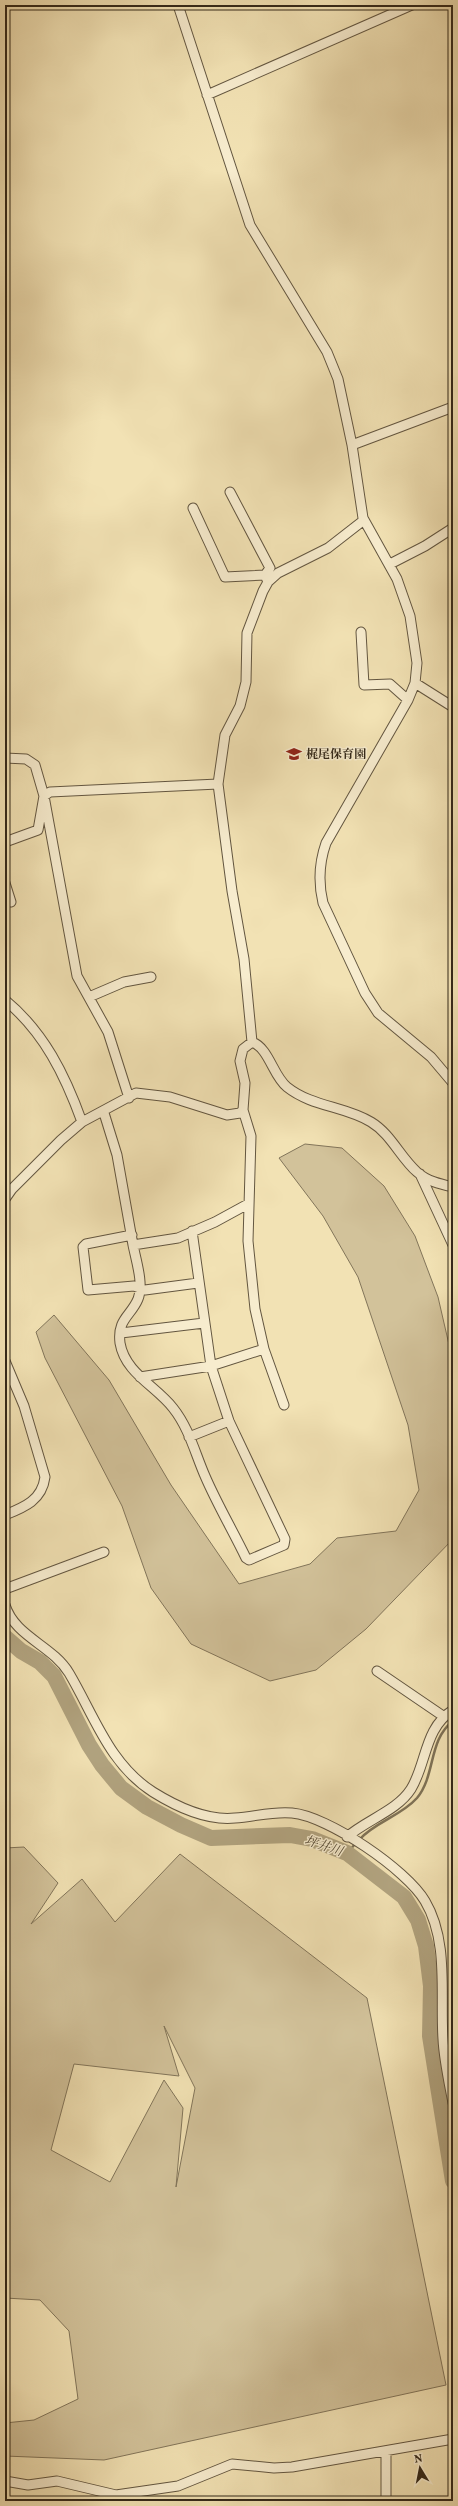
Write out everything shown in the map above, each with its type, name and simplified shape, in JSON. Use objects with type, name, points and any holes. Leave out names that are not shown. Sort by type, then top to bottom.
[{"type":"street","points":[[178,5],[250,225],[333,364],[342,395],[352,445],[364,520],[390,564],[405,596],[416,646],[416,683],[408,700],[326,843],[321,862],[320,891],[323,903],[365,993],[378,1013],[431,1056],[453,1083]]},
{"type":"street","points":[[207,95],[412,5]]},
{"type":"street","points":[[352,445],[453,407]]},
{"type":"street","points":[[230,492],[270,568],[248,626],[246,682],[240,706],[225,735],[218,784],[232,891],[245,966],[252,1042]]},
{"type":"street","points":[[193,508],[225,577],[266,578],[328,548],[364,520]]},
{"type":"street","points":[[390,564],[425,546],[453,528]]},
{"type":"street","points":[[361,632],[364,685],[390,684],[408,700]]},
{"type":"street","points":[[416,683],[451,701]]},
{"type":"street","points":[[5,758],[26,759],[35,765],[44,796],[77,976],[108,1032],[129,1098]]},
{"type":"street","points":[[44,796],[60,790],[218,784]]},
{"type":"street","points":[[5,842],[38,830],[44,796]]},
{"type":"street","points":[[5,883],[10,902]]},
{"type":"street","points":[[89,997],[124,982],[151,977]]},
{"type":"street","points":[[5,1000],[27,1021],[51,1051],[82,1122]]},
{"type":"street","points":[[252,1042],[245,1046],[241,1053],[245,1083],[243,1110],[251,1136],[248,1204],[248,1241],[251,1280],[264,1349],[284,1405]]},
{"type":"street","points":[[252,1042],[259,1046],[279,1079],[288,1088],[308,1100],[371,1122],[383,1131],[420,1174],[453,1245]]},
{"type":"street","points":[[5,1199],[12,1189],[60,1140],[82,1122],[104,1113],[136,1093],[170,1097],[227,1115],[240,1113],[243,1110]]},
{"type":"street","points":[[104,1113],[117,1155],[134,1245],[140,1288],[138,1299],[125,1316],[120,1342],[124,1354],[140,1377],[172,1407],[183,1422],[206,1478],[246,1558],[249,1560],[284,1545],[285,1540],[229,1421],[211,1366],[198,1283],[192,1231]]},
{"type":"street","points":[[420,1174],[432,1181],[453,1187]]},
{"type":"street","points":[[134,1245],[178,1238],[215,1222],[248,1204]]},
{"type":"street","points":[[132,1235],[86,1244],[83,1247],[87,1288],[90,1292],[134,1286],[145,1290],[198,1283]]},
{"type":"street","points":[[121,1333],[204,1323]]},
{"type":"street","points":[[140,1377],[211,1366],[264,1349]]},
{"type":"street","points":[[5,1361],[24,1406],[41,1458],[45,1477],[43,1488],[35,1500],[5,1516]]},
{"type":"street","points":[[189,1437],[229,1421]]},
{"type":"street","points":[[5,1589],[104,1552]]},
{"type":"street","points":[[5,1605],[13,1622],[24,1634],[56,1657],[68,1672],[91,1718],[116,1757],[152,1791],[177,1806],[217,1818],[234,1819],[275,1812],[294,1813],[326,1823],[398,1871],[416,1888],[426,1902],[435,1923],[440,1942],[443,2042],[453,2103]]},
{"type":"street","points":[[377,1671],[443,1716]]},
{"type":"street","points":[[349,1838],[357,1828],[394,1806],[411,1789],[428,1741],[443,1716],[453,1710]]},
{"type":"street","points":[[5,2481],[28,2485],[57,2481],[116,2495],[178,2486],[232,2464],[274,2468],[386,2452],[453,2439]]},
{"type":"street","points":[[386,2452],[386,2501]]},
{"type":"shaded area","points":[[305,1144],[342,1148],[384,1186],[415,1236],[438,1297],[453,1362],[453,1539],[366,1629],[316,1670],[270,1681],[191,1644],[151,1588],[122,1506],[45,1358],[36,1332],[54,1315],[109,1380],[171,1485],[239,1584],[310,1564],[337,1538],[396,1531],[419,1490],[408,1425],[358,1277],[323,1216],[279,1158]]},
{"type":"shaded area","points":[[24,1847],[58,1883],[31,1924],[82,1879],[115,1922],[180,1854],[367,1998],[446,2385],[104,2460],[5,2456],[5,2423],[34,2420],[78,2399],[69,2331],[40,2300],[5,2298],[5,1848]],"holes":[[[164,2026],[195,2088],[176,2187],[183,2108],[164,2080],[110,2182],[51,2150],[74,2064],[179,2076]]]},
{"type":"waterway","name":"坪井川","points":[[5,1637],[21,1651],[40,1662],[54,1676],[89,1745],[102,1765],[121,1788],[147,1807],[181,1825],[211,1838],[290,1835],[312,1839],[347,1853],[404,1897],[418,1920],[426,1946],[431,1986],[430,2036],[453,2181]]},
{"type":"waterway","points":[[360,1839],[373,1828],[403,1810],[417,1798],[427,1779],[440,1738],[445,1729],[453,1721]]},
{"type":"waterway","points":[[347,1853],[356,1843]]},
{"type":"place","name":"梶尾保育園","points":[[294,754]]}]
